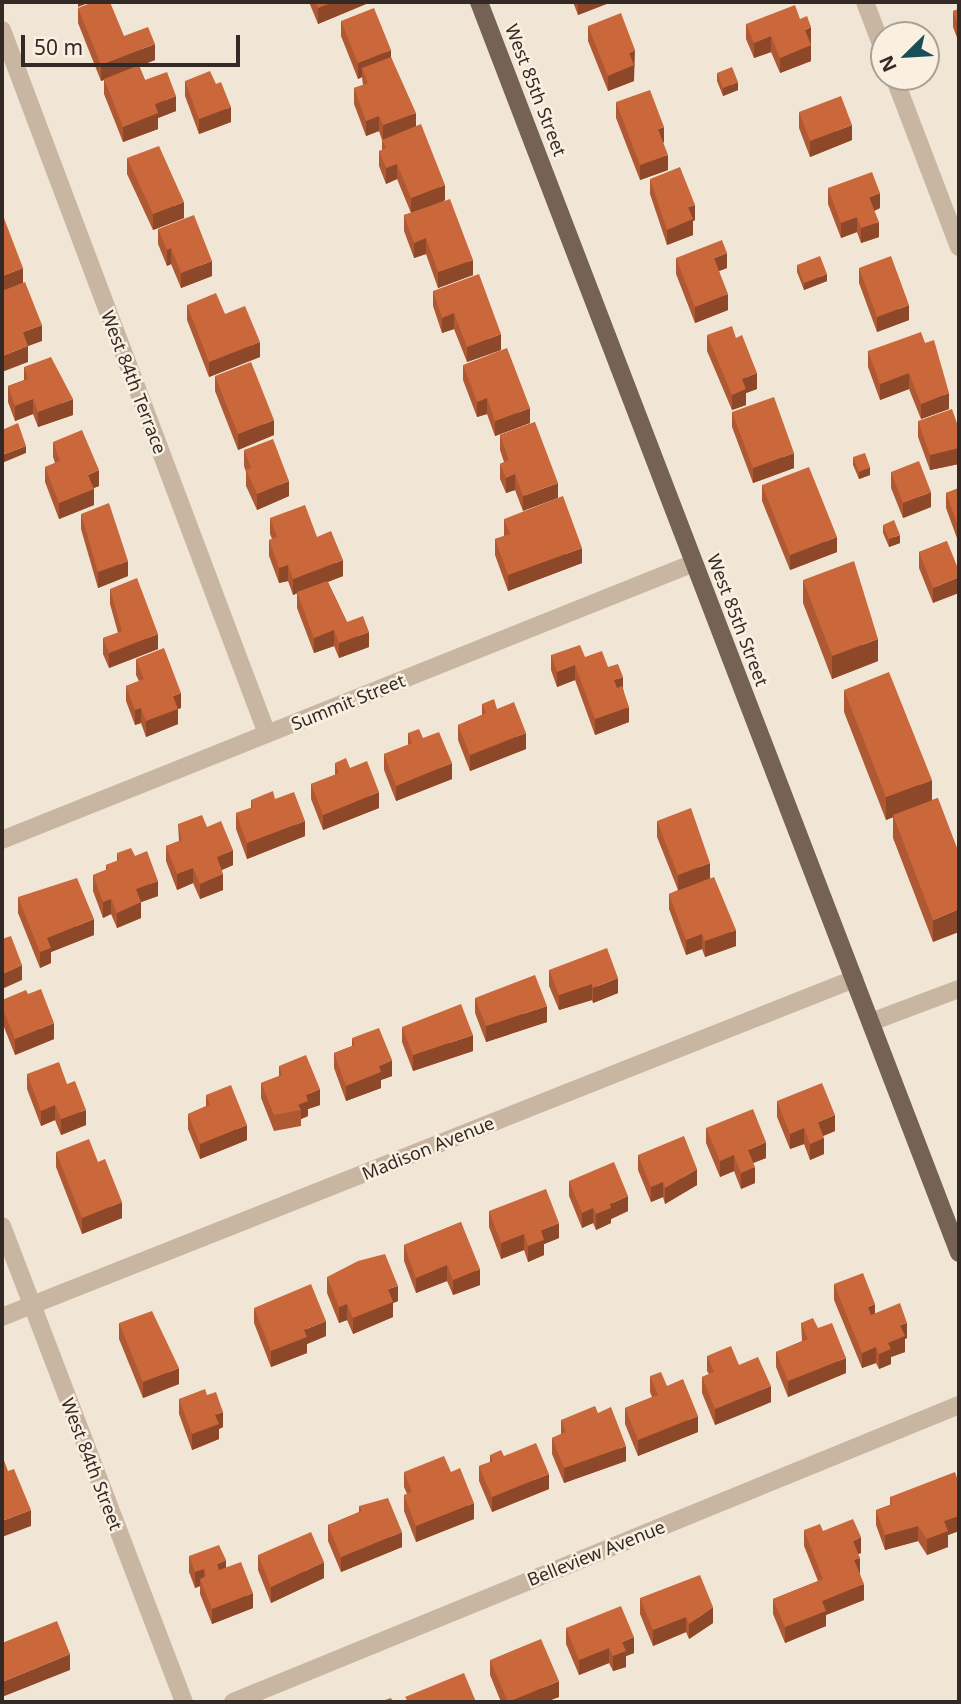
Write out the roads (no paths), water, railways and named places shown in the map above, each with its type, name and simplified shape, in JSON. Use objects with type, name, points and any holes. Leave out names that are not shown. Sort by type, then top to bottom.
[{"type":"main road","name":"West 85th Street","points":[[480,2],[959,1253]]},
{"type":"street","points":[[865,2],[872,21]]},
{"type":"street","name":"West 84th Terrace","points":[[2,30],[267,734]]},
{"type":"street","points":[[899,91],[959,247]]},
{"type":"street","name":"Summit Street","points":[[2,840],[694,563]]},
{"type":"street","name":"Madison Avenue","points":[[2,1317],[854,979]]},
{"type":"street","points":[[871,1022],[959,989]]},
{"type":"street","name":"West 84th Street","points":[[2,1226],[184,1702]]},
{"type":"street","name":"Belleview Avenue","points":[[233,1702],[959,1405]]}]
